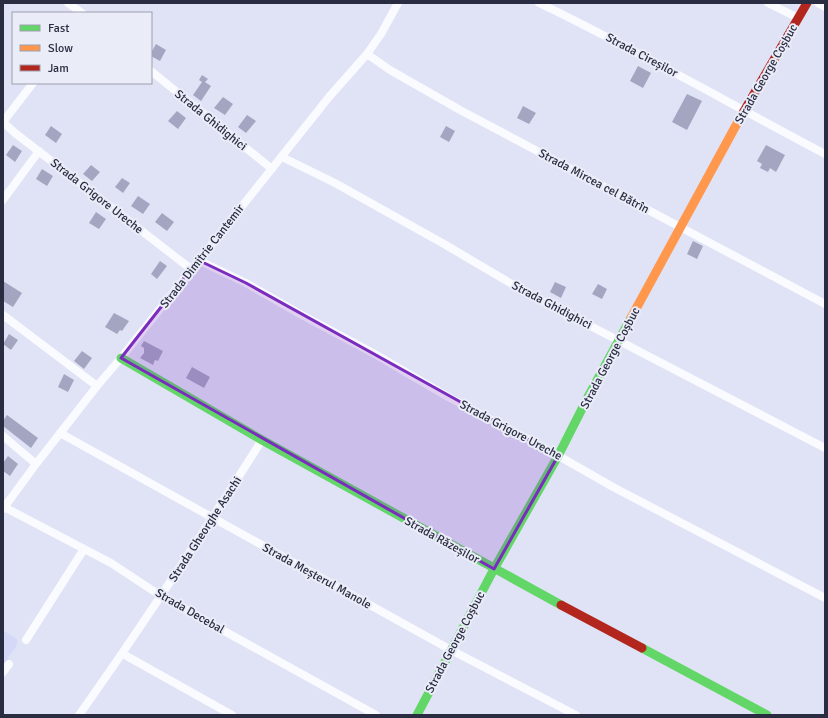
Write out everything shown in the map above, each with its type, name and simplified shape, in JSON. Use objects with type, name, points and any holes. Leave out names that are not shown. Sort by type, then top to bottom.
[{"type":"street","points":[[68,3],[81,12]]},
{"type":"street","name":"Strada Dimitrie Cantemir","points":[[4,508],[36,464],[97,386],[329,97],[367,54],[381,34],[398,3]]},
{"type":"street","name":"Strada Cireșilor","points":[[539,3],[679,74],[744,112],[825,154]]},
{"type":"street","points":[[768,3],[798,18]]},
{"type":"street","name":"Strada George Coșbuc","points":[[417,715],[494,569],[558,456],[588,397],[681,227],[744,112],[807,3]]},
{"type":"street","points":[[818,3],[825,7]]},
{"type":"street","name":"Strada Mircea cel Bătrîn","points":[[367,54],[390,70],[460,110],[825,304]]},
{"type":"street","name":"Strada Ghidighici","points":[[152,72],[272,169]]},
{"type":"street","points":[[3,122],[32,84]]},
{"type":"street","name":"Strada Grigore Ureche","points":[[3,122],[191,269]]},
{"type":"street","points":[[3,200],[39,151]]},
{"type":"street","name":"Strada Ghidighici","points":[[282,157],[335,183],[444,244],[527,293],[825,447]]},
{"type":"street","name":"Strada Grigore Ureche","points":[[198,260],[246,283],[373,353],[450,398],[613,487],[825,598]]},
{"type":"street","points":[[3,315],[97,386]]},
{"type":"street","name":"Strada Răzeșilor","points":[[121,358],[262,440],[494,569],[767,715]]},
{"type":"street","name":"Strada Meșterul Manole","points":[[60,433],[212,519],[451,650],[576,715]]},
{"type":"street","points":[[3,436],[36,464]]},
{"type":"street","name":"Strada Gheorghe Asachi","points":[[78,715],[123,654],[262,440]]},
{"type":"street","name":"Strada Decebal","points":[[4,508],[111,563],[161,596],[376,715]]},
{"type":"street","points":[[26,640],[84,549]]},
{"type":"street","points":[[123,654],[232,715]]},
{"type":"street","points":[[3,672],[9,664]]},
{"type":"highlighted area","points":[[198,260],[246,283],[550,451],[558,456],[494,569],[121,358]]},
{"type":"shaded area","points":[[3,630],[18,640],[16,647],[8,657],[9,659],[3,667]]},
{"type":"building","points":[[156,44],[166,50],[160,61],[152,57],[152,51]]},
{"type":"building","points":[[638,66],[651,73],[643,88],[630,81]]},
{"type":"building","points":[[202,75],[208,79],[205,82],[211,86],[201,101],[193,95],[202,82],[199,80]]},
{"type":"building","points":[[687,94],[702,101],[687,130],[672,122]]},
{"type":"building","points":[[223,97],[233,104],[225,115],[214,108]]},
{"type":"building","points":[[523,106],[536,113],[529,124],[517,118]]},
{"type":"building","points":[[177,111],[186,118],[178,129],[168,121]]},
{"type":"building","points":[[247,115],[256,121],[246,133],[238,127]]},
{"type":"building","points":[[51,126],[62,134],[56,143],[45,135]]},
{"type":"building","points":[[446,126],[455,131],[449,142],[440,137]]},
{"type":"building","points":[[13,145],[22,151],[15,162],[6,155]]},
{"type":"building","points":[[766,145],[785,155],[776,172],[770,168],[768,172],[760,168],[762,164],[757,161]]},
{"type":"building","points":[[91,165],[100,172],[92,181],[83,174]]},
{"type":"building","points":[[42,169],[53,176],[47,186],[36,179]]},
{"type":"building","points":[[122,178],[130,183],[123,193],[115,187]]},
{"type":"building","points":[[138,196],[150,204],[143,214],[131,206]]},
{"type":"building","points":[[96,212],[106,219],[99,229],[89,223]]},
{"type":"building","points":[[162,213],[174,222],[167,231],[155,222]]},
{"type":"building","points":[[693,241],[703,246],[697,259],[687,254]]},
{"type":"building","points":[[160,261],[167,266],[157,279],[151,274]]},
{"type":"building","points":[[3,281],[22,293],[13,307],[3,301]]},
{"type":"building","points":[[555,282],[566,287],[561,298],[550,292]]},
{"type":"building","points":[[598,284],[607,289],[602,299],[592,294]]},
{"type":"building","points":[[114,313],[129,321],[122,331],[120,330],[117,334],[105,327]]},
{"type":"building","points":[[9,334],[18,340],[11,350],[3,344]]},
{"type":"building","points":[[144,341],[163,351],[158,361],[155,360],[153,365],[140,358],[144,353],[144,348],[141,346]]},
{"type":"building","points":[[82,351],[92,358],[84,369],[74,361]]},
{"type":"building","points":[[192,367],[210,377],[204,388],[186,378]]},
{"type":"building","points":[[64,374],[74,380],[68,392],[58,387]]},
{"type":"building","points":[[7,415],[38,438],[31,448],[3,426],[3,421]]},
{"type":"building","points":[[8,456],[18,464],[10,476],[3,471],[3,463]]},
{"type":"traffic: fast","points":[[417,715],[494,569],[558,456],[631,318]]},
{"type":"traffic: fast","points":[[121,358],[262,440],[561,605]]},
{"type":"traffic: fast","points":[[642,648],[767,715]]},
{"type":"traffic: slow","points":[[631,318],[740,118]]},
{"type":"traffic: jam","points":[[740,118],[807,3]]},
{"type":"traffic: jam","points":[[561,605],[642,648]]}]
